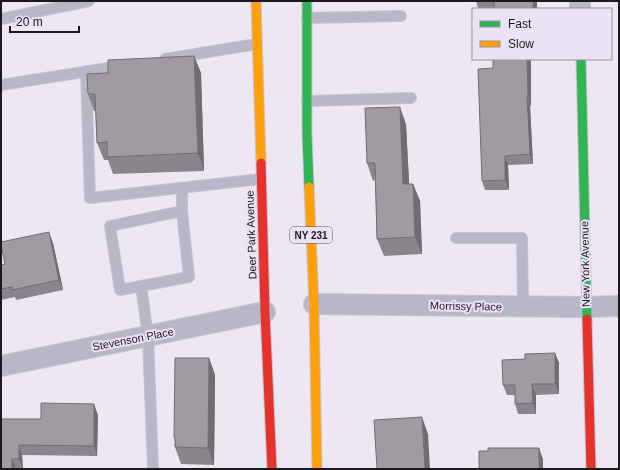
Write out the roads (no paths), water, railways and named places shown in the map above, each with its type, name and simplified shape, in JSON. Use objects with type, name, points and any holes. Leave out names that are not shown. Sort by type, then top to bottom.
[{"type":"main road","name":"Deer Park Avenue","points":[[256,1],[265,312],[272,469]]},
{"type":"main road","name":"NY 231","points":[[307,1],[307,134],[314,304],[317,469]]},
{"type":"main road","name":"New York Avenue","points":[[581,60],[590,469]]},
{"type":"street","name":"Morrissy Place","points":[[314,304],[586,307],[619,306]]},
{"type":"street","name":"Stevenson Place","points":[[1,366],[265,312]]},
{"type":"lane","points":[[1,19],[88,1]]},
{"type":"lane","points":[[307,18],[401,16]]},
{"type":"lane","points":[[155,60],[257,44]]},
{"type":"lane","points":[[1,85],[132,64]]},
{"type":"lane","points":[[86,72],[90,198],[261,179]]},
{"type":"lane","points":[[307,101],[411,98]]},
{"type":"lane","points":[[182,188],[182,210],[189,277],[120,290],[110,226],[182,210]]},
{"type":"lane","points":[[456,238],[522,238],[523,306]]},
{"type":"lane","points":[[141,286],[148,336],[153,469]]}]
